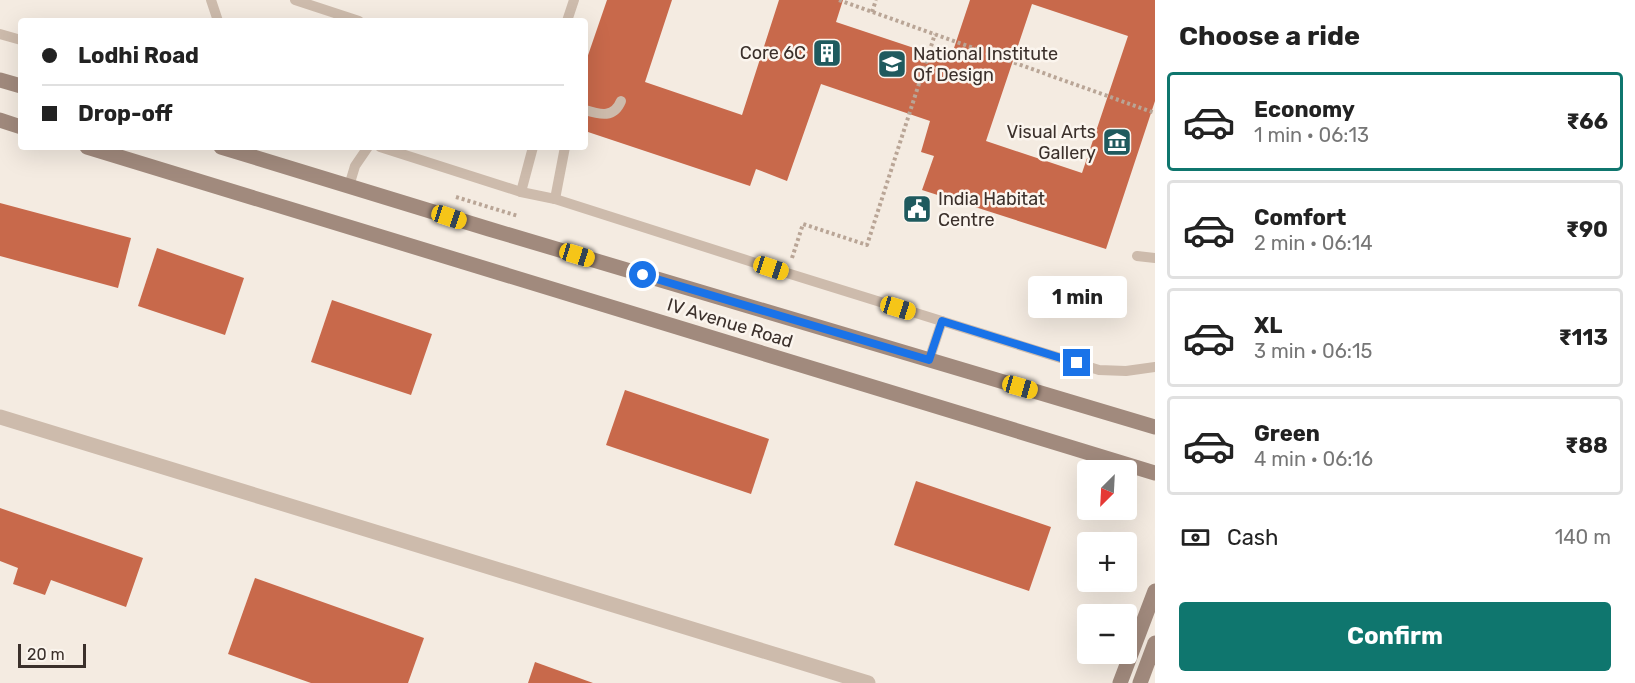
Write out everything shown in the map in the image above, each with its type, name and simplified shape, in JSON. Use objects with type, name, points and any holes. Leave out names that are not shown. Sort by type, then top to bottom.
[{"type":"main road","points":[[0,80],[18,85]]},
{"type":"main road","points":[[0,120],[18,126]]},
{"type":"main road","name":"IV Avenue Road","points":[[97,150],[1155,473]]},
{"type":"main road","points":[[231,150],[489,229],[1155,426]]},
{"type":"main road","points":[[1120,683],[1155,591]]},
{"type":"main road","points":[[1140,683],[1155,643]]},
{"type":"street","points":[[0,417],[868,683]]},
{"type":"lane","points":[[211,0],[217,18]]},
{"type":"lane","points":[[295,0],[350,18]]},
{"type":"lane","points":[[568,18],[574,0]]},
{"type":"lane","points":[[0,34],[18,39]]},
{"type":"lane","points":[[588,111],[597,114],[613,113],[621,101]]},
{"type":"lane","points":[[349,186],[355,166],[366,150]]},
{"type":"lane","points":[[389,150],[521,192],[555,198],[1099,370],[1126,371],[1155,367]]},
{"type":"lane","points":[[521,192],[532,150]]},
{"type":"lane","points":[[555,198],[564,150]]},
{"type":"lane","points":[[1137,256],[1155,258]]},
{"type":"lane","points":[[929,360],[942,321]]},
{"type":"path","points":[[839,0],[1155,113]]},
{"type":"path","points":[[872,12],[876,0]]},
{"type":"path","points":[[787,273],[803,224],[867,245],[935,34]]},
{"type":"building","points":[[607,0],[672,0],[645,82],[742,115],[779,0],[843,0],[836,22],[950,60],[970,0],[1155,0],[1155,101],[1106,249],[922,190],[934,156],[921,152],[930,121],[821,84],[787,181],[756,169],[750,186],[588,132],[588,55]],"holes":[[[1032,4],[1128,36],[1082,173],[986,141]]]},
{"type":"building","points":[[0,203],[131,238],[118,288],[0,256]]},
{"type":"building","points":[[157,248],[244,278],[225,335],[138,306]]},
{"type":"building","points":[[332,300],[432,334],[411,395],[311,362]]},
{"type":"building","points":[[625,390],[769,439],[751,494],[606,445]]},
{"type":"building","points":[[916,481],[1051,527],[1029,591],[894,545]]},
{"type":"building","points":[[0,508],[143,558],[126,607],[51,580],[45,595],[13,584],[18,568],[0,561]]},
{"type":"building","points":[[255,578],[424,638],[408,683],[311,683],[228,654]]},
{"type":"building","points":[[535,662],[593,683],[528,683]]},
{"type":"place","name":"Core 6C","points":[[827,53]]},
{"type":"place","name":"National Institute Of Design","points":[[892,64]]},
{"type":"place","name":"Visual Arts Gallery","points":[[1117,142]]},
{"type":"place","name":"India Habitat Centre","points":[[917,209]]},
{"type":"route","points":[[643,275],[929,360],[942,321],[1077,363]]}]
